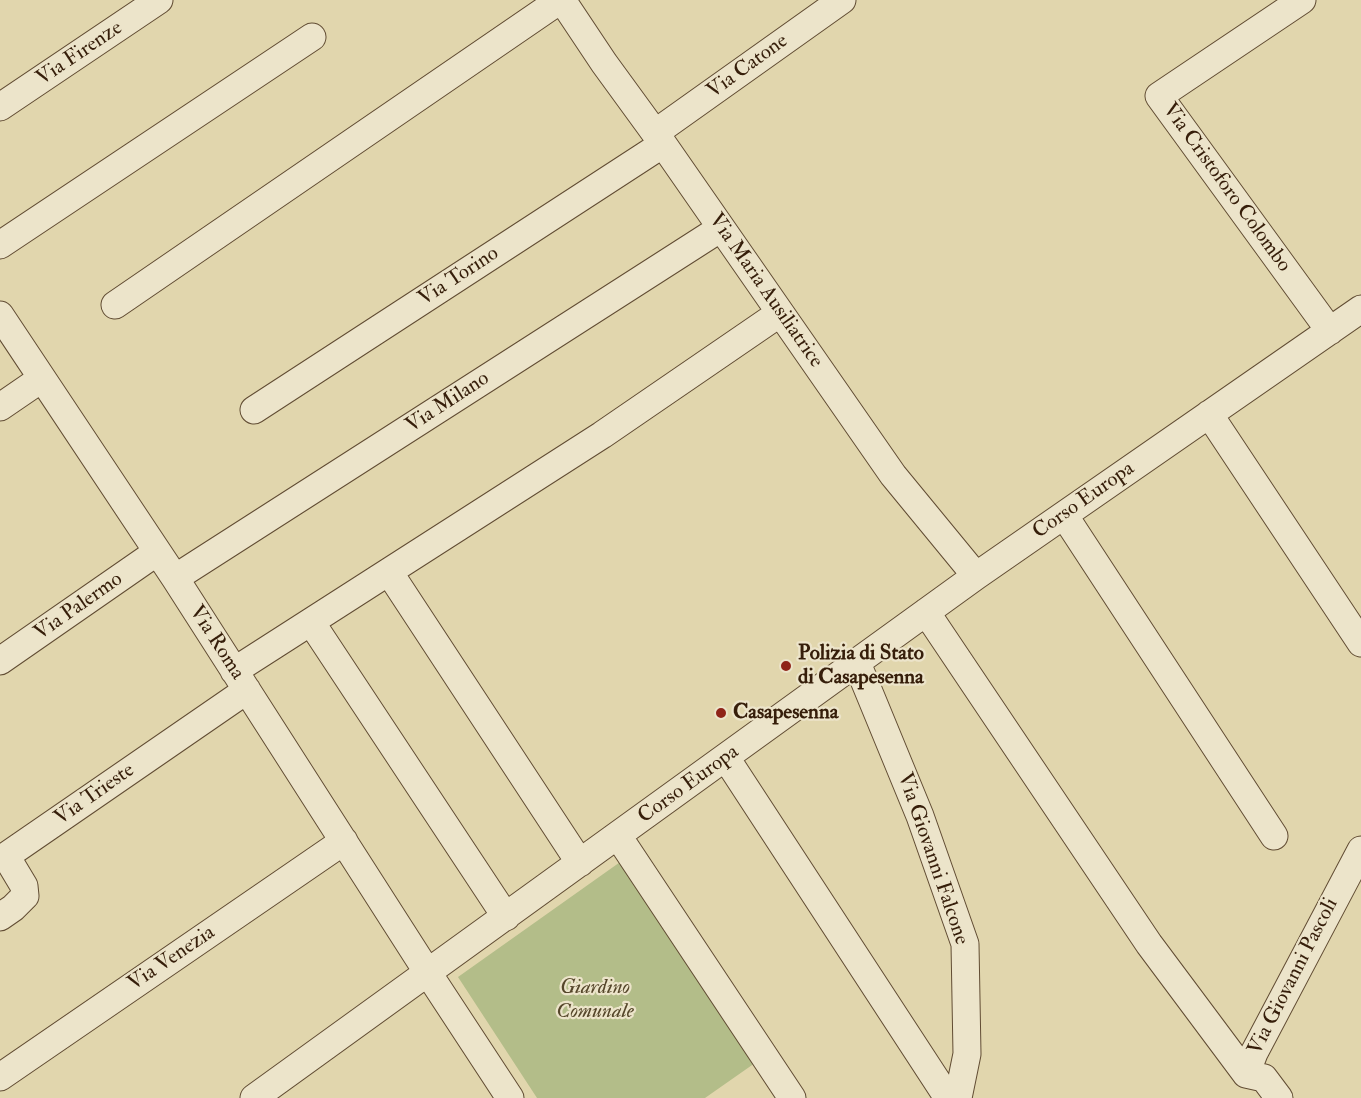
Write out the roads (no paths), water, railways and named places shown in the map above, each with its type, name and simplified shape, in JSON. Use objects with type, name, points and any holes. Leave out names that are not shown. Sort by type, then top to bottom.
[{"type":"street","name":"Via Maria Ausiliatrice","points":[[561,0],[893,475],[976,576]]},
{"type":"street","points":[[115,305],[561,0]]},
{"type":"street","name":"Via Catone","points":[[659,138],[842,0]]},
{"type":"street","name":"Via Cristoforo Colombo","points":[[1302,0],[1159,96],[1330,331]]},
{"type":"street","name":"Via Firenze","points":[[0,107],[147,3]]},
{"type":"street","points":[[0,245],[312,37]]},
{"type":"street","name":"Via Torino","points":[[254,410],[659,138]]},
{"type":"street","name":"Via Milano","points":[[174,578],[721,228]]},
{"type":"street","name":"Corso Europa","points":[[254,1098],[976,576],[1361,309]]},
{"type":"street","points":[[241,681],[311,622],[602,435],[780,313]]},
{"type":"street","name":"Via Roma","points":[[0,315],[174,578],[510,1098]]},
{"type":"street","points":[[0,407],[41,379]]},
{"type":"street","points":[[1209,414],[1361,643]]},
{"type":"street","points":[[1064,515],[1274,836]]},
{"type":"street","name":"Via Palermo","points":[[0,661],[157,552]]},
{"type":"street","points":[[389,572],[580,863]]},
{"type":"street","points":[[926,612],[1149,944],[1246,1074],[1264,1078],[1279,1098]]},
{"type":"street","points":[[311,622],[506,916]]},
{"type":"street","name":"Via Giovanni Falcone","points":[[857,663],[920,816],[965,944],[967,1054],[958,1098]]},
{"type":"street","name":"Via Trieste","points":[[0,917],[25,896],[24,886],[6,856],[241,681]]},
{"type":"street","points":[[726,758],[948,1098]]},
{"type":"street","points":[[618,836],[792,1098]]},
{"type":"street","name":"Via Venezia","points":[[0,1077],[344,841]]},
{"type":"street","name":"Via Giovanni Pascoli","points":[[1246,1074],[1254,1053],[1357,869]]},
{"type":"place","name":"Polizia di Stato di Casapesenna","points":[[786,666]]},
{"type":"place","name":"Casapesenna","points":[[721,713]]},
{"type":"park label","name":"Giardino Comunale","points":[[595,1000]]}]
